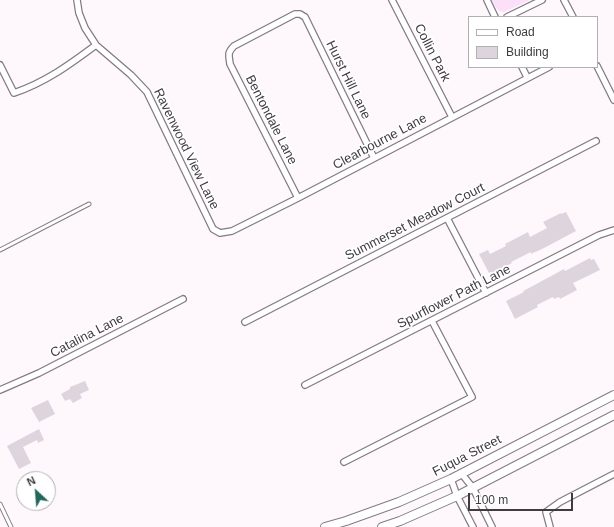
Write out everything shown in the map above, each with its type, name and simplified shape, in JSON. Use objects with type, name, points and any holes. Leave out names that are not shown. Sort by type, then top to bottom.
[{"type":"main road","name":"Fuqua Street","points":[[326,527],[399,502],[451,479],[613,398]]},
{"type":"main road","points":[[382,527],[400,521],[457,496],[614,415]]},
{"type":"street","name":"Ravenwood View Lane","points":[[77,0],[79,13],[85,28],[96,45],[131,75],[147,92],[213,228],[220,233]]},
{"type":"street","name":"Collin Park","points":[[392,0],[452,117]]},
{"type":"street","points":[[487,0],[495,16]]},
{"type":"street","points":[[509,16],[542,0]]},
{"type":"street","points":[[564,0],[572,16]]},
{"type":"street","name":"Hurst Hill Lane","points":[[229,51],[234,46],[295,14],[300,14],[305,17],[374,158]]},
{"type":"street","points":[[0,65],[14,93],[29,88],[55,74],[96,45]]},
{"type":"street","name":"Bentondale Lane","points":[[229,51],[230,64],[298,198]]},
{"type":"street","points":[[522,68],[527,77]]},
{"type":"street","name":"Clearbourne Lane","points":[[220,233],[232,231],[298,198],[546,68]]},
{"type":"street","points":[[598,68],[614,100]]},
{"type":"street","name":"Summerset Meadow Court","points":[[245,322],[596,141]]},
{"type":"street","points":[[447,218],[486,293]]},
{"type":"street","name":"Spurflower Path Lane","points":[[305,385],[599,235],[614,230]]},
{"type":"street","name":"Catalina Lane","points":[[0,390],[39,373],[183,299]]},
{"type":"street","points":[[344,462],[472,397],[432,321]]},
{"type":"street","points":[[461,473],[473,488],[492,527]]},
{"type":"street","points":[[550,527],[546,512],[560,502],[614,474]]},
{"type":"street","points":[[451,479],[457,496],[473,527]]},
{"type":"lane","points":[[0,250],[89,204]]},
{"type":"lane","points":[[0,504],[11,527]]},
{"type":"shaded area","points":[[492,0],[530,0],[502,12],[498,10]]},
{"type":"building","points":[[566,212],[576,231],[544,248],[531,254],[531,252],[511,262],[512,263],[491,274],[491,272],[489,273],[479,254],[488,250],[490,254],[528,232],[530,237],[547,228],[543,222]]},
{"type":"building","points":[[590,258],[591,260],[594,259],[600,270],[573,283],[577,290],[560,299],[559,297],[554,299],[553,297],[515,319],[506,301],[564,269],[565,271]]},
{"type":"building","points":[[85,381],[89,390],[80,394],[82,398],[73,403],[70,399],[65,401],[61,394],[70,389],[70,387]]},
{"type":"building","points":[[48,400],[55,414],[39,422],[31,408]]},
{"type":"building","points":[[39,429],[44,440],[38,443],[37,440],[23,447],[31,463],[19,469],[7,446]]}]
